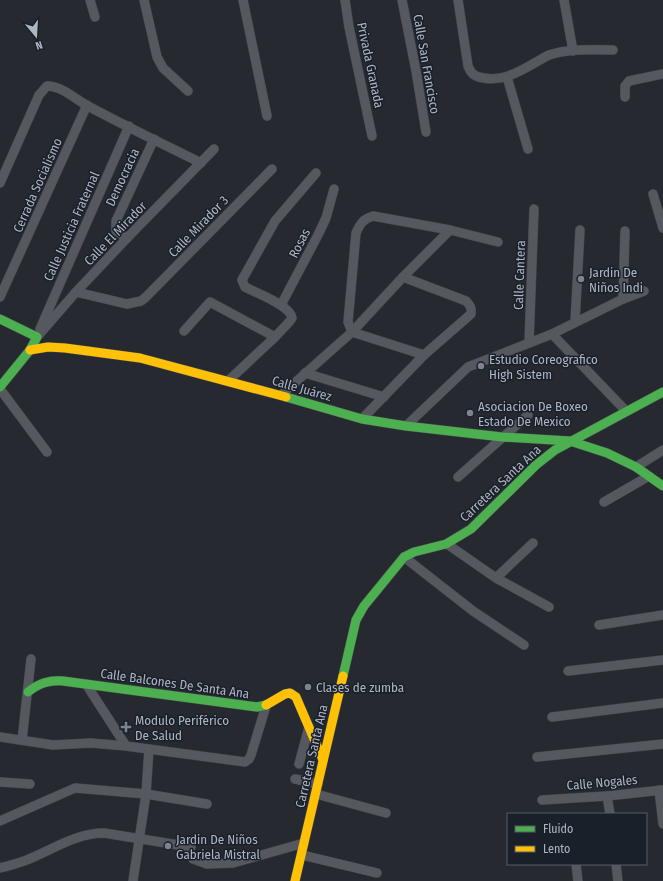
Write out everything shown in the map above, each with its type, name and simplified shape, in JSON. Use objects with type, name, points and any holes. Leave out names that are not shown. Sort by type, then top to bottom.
[{"type":"street","points":[[90,0],[95,17]]},
{"type":"street","points":[[144,0],[157,57],[163,68],[188,91]]},
{"type":"street","points":[[243,0],[267,116]]},
{"type":"street","name":"Privada Granada","points":[[345,0],[349,27],[372,136]]},
{"type":"street","name":"Calle San Francisco","points":[[402,0],[426,132]]},
{"type":"street","points":[[458,0],[468,66],[473,75],[477,77],[498,80],[549,54],[573,51],[613,50]]},
{"type":"street","points":[[564,0],[573,51]]},
{"type":"street","points":[[625,96],[625,86],[628,81],[663,74]]},
{"type":"street","points":[[507,76],[528,149]]},
{"type":"street","points":[[0,183],[40,95],[47,86],[53,86],[60,89],[87,105],[201,163]]},
{"type":"street","name":"Cerrada Socialismo","points":[[0,297],[87,105]]},
{"type":"street","name":"Calle Justicia Fraternal","points":[[37,337],[129,126]]},
{"type":"street","name":"Democracia","points":[[127,238],[116,231],[116,221],[154,139]]},
{"type":"street","name":"Calle El Mirador","points":[[37,337],[76,292],[214,149]]},
{"type":"street","name":"Calle Mirador 3","points":[[76,292],[127,304],[141,301],[272,168]]},
{"type":"street","points":[[228,381],[275,337],[292,318],[290,313],[281,305],[245,287],[242,280],[275,221],[316,173]]},
{"type":"street","name":"Rosas","points":[[281,305],[326,218],[334,189]]},
{"type":"street","points":[[653,194],[663,228]]},
{"type":"street","name":"Calle Cantera","points":[[530,343],[534,209]]},
{"type":"street","points":[[352,332],[348,322],[356,233],[361,223],[367,218],[373,216],[450,230],[498,242]]},
{"type":"street","points":[[281,395],[352,332],[403,277],[450,230]]},
{"type":"street","points":[[575,322],[580,230]]},
{"type":"street","points":[[623,299],[625,231]]},
{"type":"street","points":[[362,419],[424,355],[471,314],[472,310],[466,301],[403,277]]},
{"type":"street","points":[[406,426],[468,367],[552,334],[623,299],[644,291]]},
{"type":"street","points":[[184,331],[210,302],[275,337]]},
{"type":"street","points":[[0,319],[37,337],[30,350],[1,384],[47,452]]},
{"type":"street","points":[[352,332],[424,355]]},
{"type":"street","points":[[552,334],[626,411]]},
{"type":"street","name":"Calle Juárez","points":[[30,350],[48,347],[65,348],[140,358],[281,395],[362,419],[406,426],[502,437],[570,441],[607,453],[636,467],[663,486]]},
{"type":"street","points":[[305,374],[384,397]]},
{"type":"street","name":"Carretera Santa Ana","points":[[295,881],[316,794],[322,760],[356,620],[364,606],[404,557],[411,553],[447,544],[471,530],[536,465],[555,450],[663,392]]},
{"type":"street","points":[[458,477],[528,415]]},
{"type":"street","points":[[636,467],[663,450]]},
{"type":"street","points":[[604,502],[649,476]]},
{"type":"street","points":[[496,578],[532,543]]},
{"type":"street","points":[[447,544],[496,578],[549,607]]},
{"type":"street","points":[[404,557],[473,611],[524,645]]},
{"type":"street","points":[[599,625],[663,615]]},
{"type":"street","points":[[22,740],[32,659]]},
{"type":"street","points":[[568,671],[663,660]]},
{"type":"street","name":"Calle Balcones De Santa Ana","points":[[28,692],[34,685],[65,680],[247,707],[266,706],[285,694],[293,694],[296,697],[322,760]]},
{"type":"street","points":[[86,684],[126,746]]},
{"type":"street","points":[[552,717],[663,703]]},
{"type":"street","points":[[0,737],[38,744],[53,745],[91,743],[126,746],[242,762],[247,761],[251,755],[266,706]]},
{"type":"street","points":[[300,764],[309,727]]},
{"type":"street","points":[[537,757],[663,744]]},
{"type":"street","points":[[133,881],[146,794],[150,749]]},
{"type":"street","points":[[295,779],[318,784]]},
{"type":"street","points":[[0,782],[30,784]]},
{"type":"street","points":[[0,821],[75,788],[146,794],[207,804]]},
{"type":"street","points":[[661,790],[663,824]]},
{"type":"street","name":"Calle Nogales","points":[[542,800],[607,796],[661,790]]},
{"type":"street","points":[[316,794],[386,813]]},
{"type":"street","points":[[607,796],[610,813]]},
{"type":"street","points":[[0,868],[24,861],[84,835],[94,833],[104,833],[191,847]]},
{"type":"street","points":[[193,859],[207,864],[233,863],[304,843]]},
{"type":"street","points":[[302,855],[376,873]]},
{"type":"street","points":[[576,865],[578,881]]},
{"type":"street","points":[[616,865],[618,881]]},
{"type":"traffic: fast","points":[[0,319],[37,337],[30,350],[0,387]]},
{"type":"traffic: fast","points":[[343,676],[356,620],[364,606],[404,557],[414,552],[446,544],[471,529],[536,465],[555,450],[663,392]]},
{"type":"traffic: fast","points":[[286,397],[362,419],[406,426],[502,437],[570,441],[607,453],[636,467],[663,486]]},
{"type":"traffic: fast","points":[[28,692],[36,686],[44,683],[63,681],[257,707],[266,705]]},
{"type":"traffic: slow","points":[[30,350],[48,347],[65,348],[140,358],[286,397]]},
{"type":"traffic: slow","points":[[295,881],[343,676]]},
{"type":"traffic: slow","points":[[266,705],[285,694],[290,693],[296,697],[323,760]]},
{"type":"place","name":"Jardin De Niños Indi","points":[[581,279]]},
{"type":"place","name":"Estudio Coreografico High Sistem","points":[[481,366]]},
{"type":"place","name":"Asociacion De Boxeo Estado De Mexico","points":[[470,413]]},
{"type":"place","name":"Clases de zumba","points":[[308,687]]},
{"type":"place","name":"Modulo Periférico De Salud","points":[[126,727]]},
{"type":"place","name":"Jardin De Niños Gabriela Mistral","points":[[168,846]]}]
